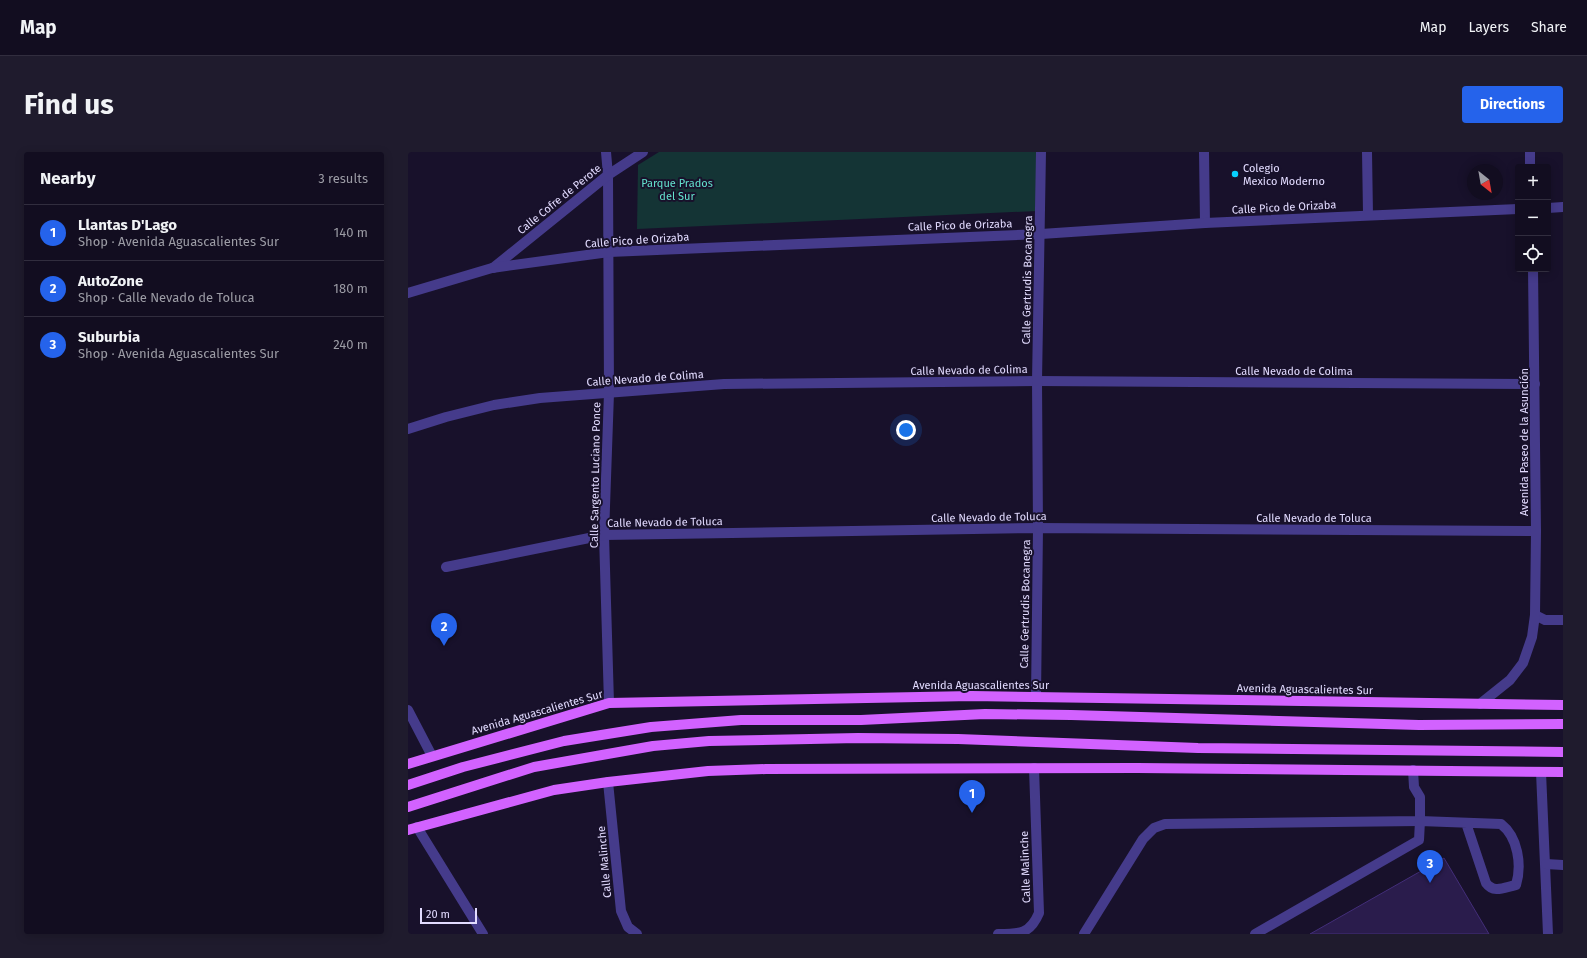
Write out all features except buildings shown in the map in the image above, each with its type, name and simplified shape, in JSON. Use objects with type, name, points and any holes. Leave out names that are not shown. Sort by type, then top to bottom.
[{"type":"main road","name":"Avenida Aguascalientes Sur","points":[[408,764],[609,703],[972,696],[1563,705]]},
{"type":"main road","points":[[408,785],[463,767],[564,741],[658,726],[741,720],[861,720],[1016,714],[1418,725],[1563,724]]},
{"type":"main road","points":[[408,807],[534,767],[653,746],[742,740],[958,739],[1198,748],[1563,752]]},
{"type":"main road","points":[[413,829],[554,790],[608,782],[708,771],[766,769],[1034,768],[1563,772]]},
{"type":"street","name":"Calle Sargento Luciano Ponce","points":[[606,152],[608,175],[609,252],[609,393],[604,535],[609,703]]},
{"type":"street","name":"Calle Cofre de Perote","points":[[492,268],[608,175],[643,152]]},
{"type":"street","name":"Calle Gertrudis Bocanegra","points":[[1036,697],[1038,528],[1037,381],[1041,234],[1041,152]]},
{"type":"street","points":[[1204,152],[1205,223]]},
{"type":"street","points":[[1367,152],[1368,214]]},
{"type":"street","points":[[1530,152],[1530,164]]},
{"type":"street","name":"Calle Pico de Orizaba","points":[[408,293],[492,268],[609,252],[1041,234],[1368,214],[1515,208]]},
{"type":"street","points":[[1551,208],[1563,208]]},
{"type":"street","name":"Avenida Paseo de la Asunción","points":[[1480,704],[1510,680],[1523,662],[1532,637],[1535,615],[1535,384],[1532,272]]},
{"type":"street","name":"Calle Nevado de Colima","points":[[408,429],[446,417],[494,405],[540,398],[724,384],[1037,381],[1535,384]]},
{"type":"street","name":"Calle Nevado de Toluca","points":[[446,567],[604,535],[1038,528],[1536,531]]},
{"type":"street","points":[[1535,615],[1545,620],[1563,620]]},
{"type":"street","points":[[409,715],[432,756]]},
{"type":"street","name":"Calle Malinche","points":[[998,934],[1020,934],[1034,926],[1039,913],[1034,768]]},
{"type":"street","points":[[1255,934],[1418,840],[1420,797],[1414,787],[1413,770]]},
{"type":"street","points":[[1541,772],[1548,934]]},
{"type":"street","name":"Calle Malinche","points":[[608,782],[621,911],[628,927],[637,934]]},
{"type":"street","points":[[1084,934],[1143,839],[1154,828],[1165,824],[1420,821],[1501,824],[1510,831],[1518,858],[1519,874],[1516,885],[1494,890],[1490,888],[1486,883],[1466,823]]},
{"type":"street","points":[[413,829],[483,934]]},
{"type":"street","points":[[1546,864],[1563,865]]},
{"type":"green space","name":"Parque Prados del Sur","points":[[659,152],[1037,152],[1037,211],[637,229],[638,165]]},
{"type":"place","name":"Colegio Mexico Moderno","points":[[1235,174]]},
{"type":"place","name":"AutoZone","points":[[444,646]]},
{"type":"place","name":"Llantas D'Lago","points":[[972,813]]},
{"type":"place","name":"Suburbia","points":[[1430,883]]}]
